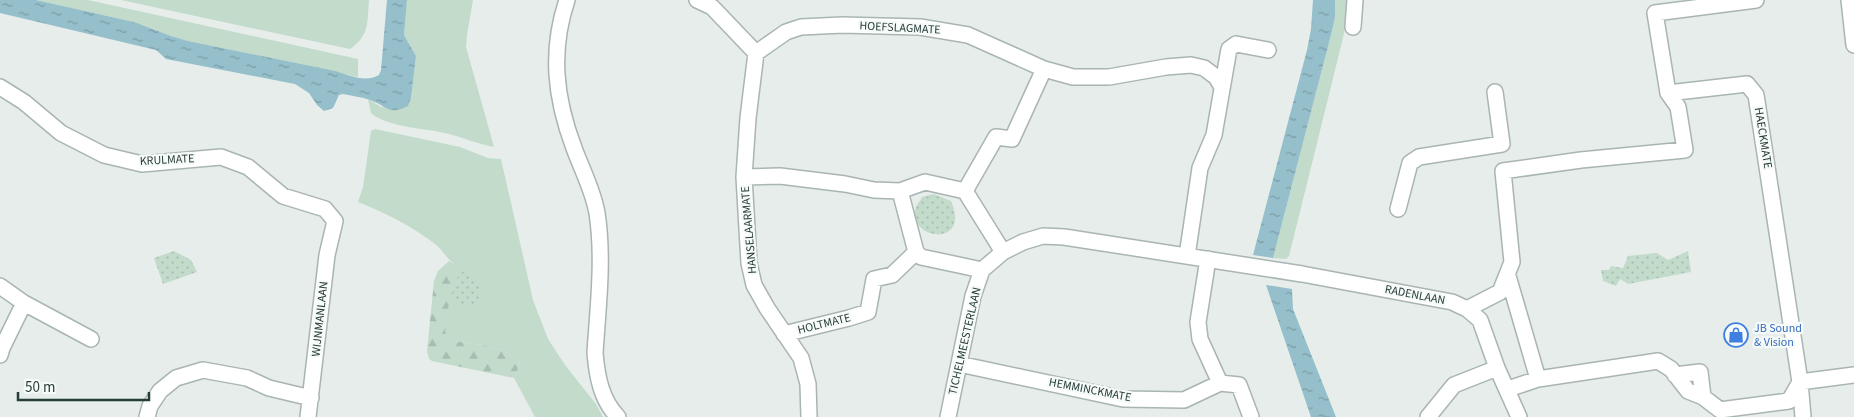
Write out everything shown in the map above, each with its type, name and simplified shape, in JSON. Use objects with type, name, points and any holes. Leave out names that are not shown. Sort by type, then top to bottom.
[{"type":"street","points":[[567,0],[559,29],[555,60],[560,105],[574,149],[587,178],[596,210],[601,254],[595,353],[599,384],[611,410],[618,417]]},
{"type":"street","points":[[697,0],[712,7],[756,53],[748,118],[744,177]]},
{"type":"street","points":[[1353,28],[1355,0]]},
{"type":"street","points":[[1504,171],[1581,160],[1685,150],[1678,107],[1668,92],[1655,13],[1756,0]]},
{"type":"street","points":[[1849,0],[1854,45]]},
{"type":"street","name":"HOEFSLAGMATE","points":[[756,53],[786,32],[801,27],[842,25],[920,27],[968,35],[1044,69],[1073,76],[1090,78],[1109,77],[1166,67],[1191,65],[1204,68],[1216,77],[1222,87]]},
{"type":"street","points":[[1251,417],[1239,385],[1220,382],[1200,339],[1198,322],[1208,259],[1187,256],[1200,168],[1214,135],[1229,49],[1236,44],[1268,50]]},
{"type":"street","points":[[965,191],[996,137],[1012,139],[1044,69]]},
{"type":"street","name":"HAECKMATE","points":[[1668,92],[1747,84],[1756,95],[1804,417]]},
{"type":"street","name":"KRULMATE","points":[[0,87],[24,102],[61,133],[104,155],[142,164],[221,157],[248,167],[283,196],[325,209],[335,221]]},
{"type":"street","points":[[1467,309],[1500,292],[1512,262],[1502,144],[1495,92]]},
{"type":"street","points":[[1398,209],[1410,163],[1419,157],[1502,144]]},
{"type":"street","name":"HANSELAARMATE","points":[[809,417],[808,384],[801,358],[754,285],[749,263],[744,177],[780,176],[874,190],[900,191]]},
{"type":"street","points":[[982,270],[919,254],[900,191],[925,182],[965,191],[1003,252]]},
{"type":"street","name":"WIJNMANLAAN","points":[[308,417],[327,255],[335,221]]},
{"type":"street","name":"TICHELMEESTERLAAN","points":[[948,417],[974,296],[982,270],[1003,252],[1023,242],[1043,236],[1064,237],[1187,256]]},
{"type":"street","name":"HOLTMATE","points":[[784,334],[868,312],[874,279],[892,275],[919,254]]},
{"type":"street","name":"RADENLAAN","points":[[1208,259],[1302,274],[1452,302],[1467,309],[1480,320],[1497,368],[1519,417]]},
{"type":"street","points":[[1508,276],[1538,379]]},
{"type":"street","points":[[0,286],[24,302],[92,339]]},
{"type":"street","points":[[1,350],[24,302]]},
{"type":"street","points":[[1508,389],[1538,379],[1658,360],[1671,369],[1688,391],[1704,396],[1720,410],[1789,401],[1800,382],[1854,375]]},
{"type":"street","name":"HEMMINCKMATE","points":[[959,364],[1123,399],[1184,400],[1220,382]]},
{"type":"street","points":[[1428,417],[1454,385],[1497,368]]},
{"type":"street","points":[[147,417],[150,406],[160,392],[176,378],[203,370],[247,378],[270,388],[311,398]]},
{"type":"street","points":[[1675,375],[1700,372],[1704,396]]},
{"type":"green space","points":[[36,0],[88,0],[358,59],[358,77],[188,41],[134,22]]},
{"type":"green space","points":[[121,0],[369,0],[366,28],[361,39],[350,49]]},
{"type":"green space","points":[[407,0],[473,0],[466,47],[494,147],[449,134],[398,125],[371,113],[368,99],[381,107],[403,108],[408,105],[411,98],[416,56],[404,35]]},
{"type":"green space","points":[[1335,0],[1351,0],[1342,42],[1289,256],[1286,259],[1273,258],[1332,31],[1335,17]]},
{"type":"green space","points":[[375,129],[460,147],[488,158],[501,159],[533,300],[548,339],[565,365],[596,404],[603,417],[535,417],[514,378],[520,364],[515,358],[508,353],[490,347],[454,341],[447,335],[444,326],[454,264],[438,246],[417,231],[389,215],[358,202],[363,187],[371,131]]},
{"type":"green space","points":[[934,194],[951,201],[955,217],[953,227],[946,233],[928,232],[920,226],[915,218],[916,207],[922,197]]},
{"type":"green space","points":[[174,251],[191,260],[197,272],[163,284],[154,258]]},
{"type":"green space","points":[[1688,251],[1691,272],[1628,284],[1620,279],[1616,286],[1603,281],[1601,270],[1609,270],[1611,266],[1623,268],[1628,256],[1657,253],[1668,260]]},
{"type":"green space","points":[[449,261],[454,264],[455,273],[445,332],[454,341],[490,347],[508,353],[520,364],[514,378],[429,359],[427,351],[434,281],[438,271]]},
{"type":"green space","points":[[463,271],[471,275],[481,291],[478,303],[466,306],[459,305],[452,294],[454,282]]},
{"type":"water","points":[[0,0],[36,0],[134,22],[188,41],[335,71],[357,78],[368,78],[379,75],[381,70],[387,0],[407,0],[404,35],[416,56],[411,98],[408,106],[392,110],[367,99],[343,94],[339,95],[333,108],[324,111],[317,105],[309,93],[295,84],[166,59],[156,50],[0,13]]},
{"type":"water","points":[[1313,0],[1335,0],[1335,17],[1332,31],[1273,258],[1253,255],[1307,50]]},
{"type":"water","points":[[1266,285],[1292,289],[1293,309],[1336,417],[1311,417]]},
{"type":"place","name":"JB Sound & Vision","points":[[1736,335]]}]
